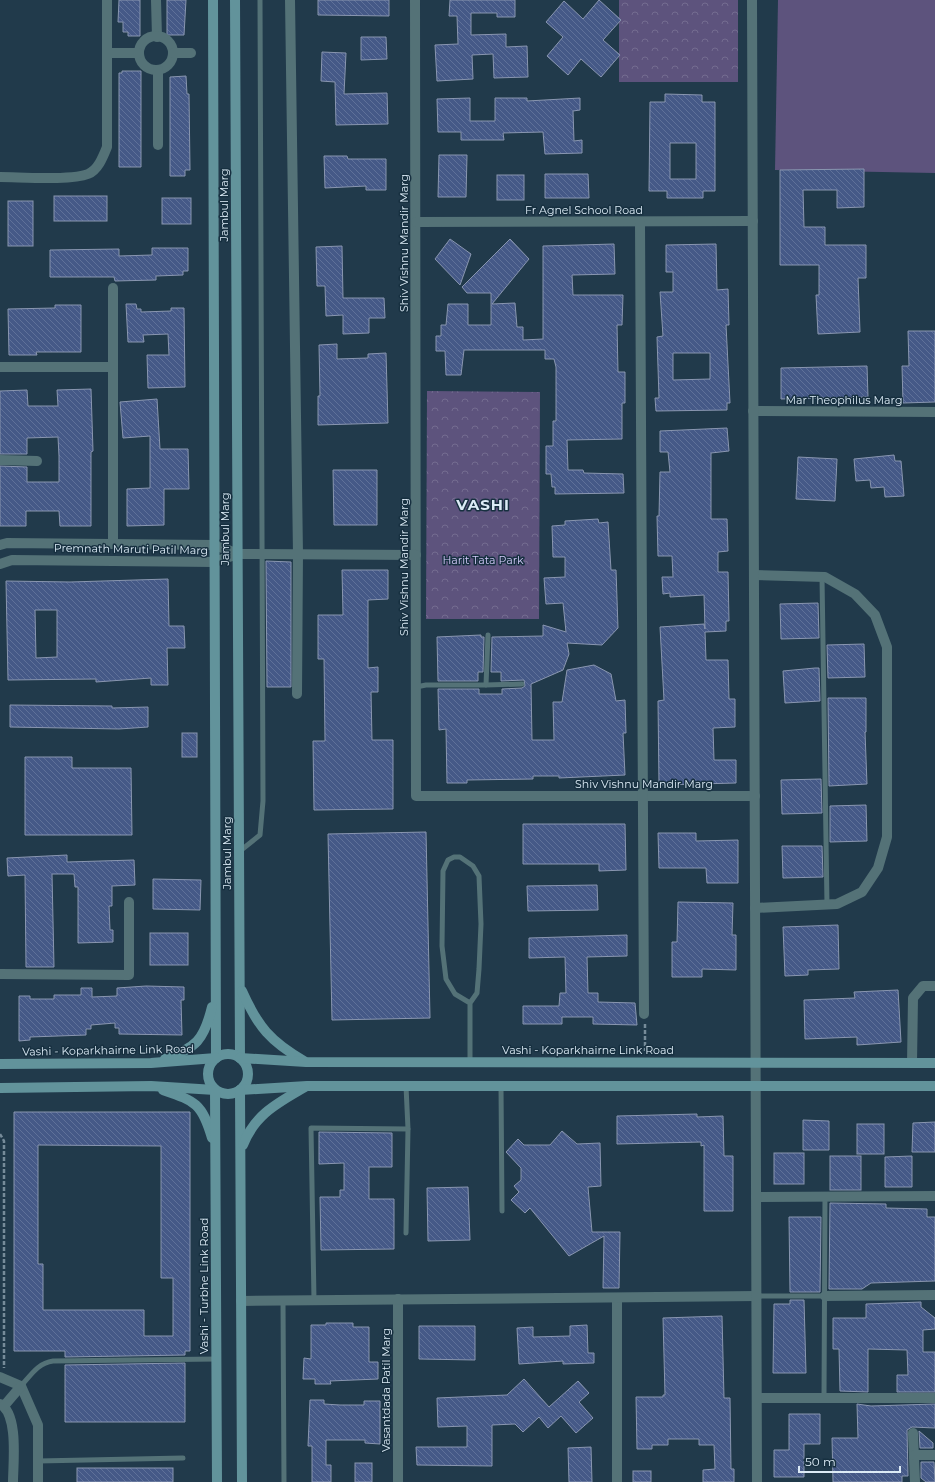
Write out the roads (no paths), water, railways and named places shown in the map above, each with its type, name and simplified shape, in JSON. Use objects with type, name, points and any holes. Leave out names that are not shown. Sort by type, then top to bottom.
[{"type":"main road","name":"Jambul Marg","points":[[213,0],[216,1058]]},
{"type":"main road","name":"Jambul Marg","points":[[235,0],[240,1058]]},
{"type":"main road","points":[[151,1063],[183,1052],[196,1044],[204,1034],[216,988]]},
{"type":"main road","points":[[240,988],[253,1016],[266,1033],[281,1048],[306,1062]]},
{"type":"main road","points":[[215,1090],[211,1086],[208,1074],[212,1063],[216,1058],[228,1054],[240,1058],[247,1068],[248,1074],[247,1080],[240,1090],[242,1482]]},
{"type":"main road","name":"Vashi - Koparkhairne Link Road","points":[[0,1064],[151,1063],[216,1058]]},
{"type":"main road","name":"Vashi - Koparkhairne Link Road","points":[[240,1058],[306,1062],[935,1062]]},
{"type":"main road","points":[[151,1086],[185,1098],[196,1104],[203,1112],[216,1149]]},
{"type":"main road","points":[[0,1088],[151,1086],[215,1090],[228,1094],[240,1090],[307,1086],[935,1086]]},
{"type":"main road","points":[[241,1149],[249,1130],[260,1117],[276,1104],[307,1086]]},
{"type":"main road","name":"Vashi - Turbhe Link Road","points":[[215,1090],[217,1482]]},
{"type":"street","points":[[0,178],[70,177],[88,174],[101,162],[107,147],[107,0]]},
{"type":"street","points":[[156,0],[157,36]]},
{"type":"street","points":[[290,0],[298,554],[297,694]]},
{"type":"street","name":"Shiv Vishnu Mandir Marg","points":[[415,0],[416,796],[755,796]]},
{"type":"street","points":[[752,0],[758,1482]]},
{"type":"street","points":[[157,36],[169,42],[173,53],[170,63],[166,67],[158,70],[150,69],[145,66],[141,62],[139,53],[141,45],[145,41],[157,36]]},
{"type":"street","points":[[107,54],[139,53]]},
{"type":"street","points":[[173,53],[190,53]]},
{"type":"street","points":[[158,70],[158,145]]},
{"type":"street","name":"Fr Agnel School Road","points":[[416,222],[753,221]]},
{"type":"street","points":[[640,222],[644,1014]]},
{"type":"street","points":[[113,288],[113,544]]},
{"type":"street","points":[[0,367],[113,367]]},
{"type":"street","name":"Mar Theophilus Marg","points":[[753,411],[935,412]]},
{"type":"street","points":[[0,460],[37,461]]},
{"type":"street","name":"Premnath Maruti Patil Marg","points":[[0,545],[7,543],[214,545],[238,554]]},
{"type":"street","points":[[238,554],[416,555]]},
{"type":"street","name":"Premnath Maruti Patil Marg","points":[[0,564],[12,560],[214,562],[238,554]]},
{"type":"street","points":[[754,575],[822,577],[855,594],[875,615],[887,647],[887,837],[878,868],[862,892],[837,904],[755,908]]},
{"type":"street","points":[[0,974],[129,975],[130,902]]},
{"type":"street","points":[[912,1062],[913,998],[923,986],[935,986]]},
{"type":"street","points":[[756,1197],[935,1196]]},
{"type":"street","points":[[825,1296],[935,1295]]},
{"type":"street","points":[[241,1301],[757,1296]]},
{"type":"street","points":[[617,1298],[617,1482]]},
{"type":"street","name":"Vasantdada Patil Marg","points":[[398,1299],[398,1482]]},
{"type":"street","points":[[2,1378],[21,1386],[38,1425],[38,1482]]},
{"type":"street","points":[[13,1482],[13,1425],[2,1405],[21,1386]]},
{"type":"street","points":[[757,1398],[935,1398]]},
{"type":"street","points":[[913,1433],[915,1482]]},
{"type":"street","points":[[914,1455],[935,1455]]},
{"type":"lane","points":[[239,852],[260,835],[263,807],[260,0]]},
{"type":"lane","points":[[822,577],[827,905]]},
{"type":"lane","points":[[486,685],[488,635]]},
{"type":"lane","points":[[416,687],[426,685],[522,684]]},
{"type":"lane","points":[[470,1003],[455,994],[446,979],[442,946],[443,871],[448,860],[454,857],[460,858],[473,866],[479,876],[481,924],[479,969],[477,993],[470,1003],[470,1062]]},
{"type":"lane","points":[[406,1086],[408,1129],[406,1233]]},
{"type":"lane","points":[[501,1086],[502,1211]]},
{"type":"lane","points":[[314,1300],[312,1128],[408,1129]]},
{"type":"lane","points":[[824,1398],[825,1196]]},
{"type":"lane","points":[[757,1296],[825,1296]]},
{"type":"lane","points":[[283,1301],[284,1482]]},
{"type":"lane","points":[[21,1386],[38,1367],[45,1362],[217,1359]]},
{"type":"lane","points":[[38,1461],[183,1458]]},
{"type":"district","name":"VASHI","points":[[483,505]]},
{"type":"park label","name":"Harit Tata Park","points":[[483,560]]}]
